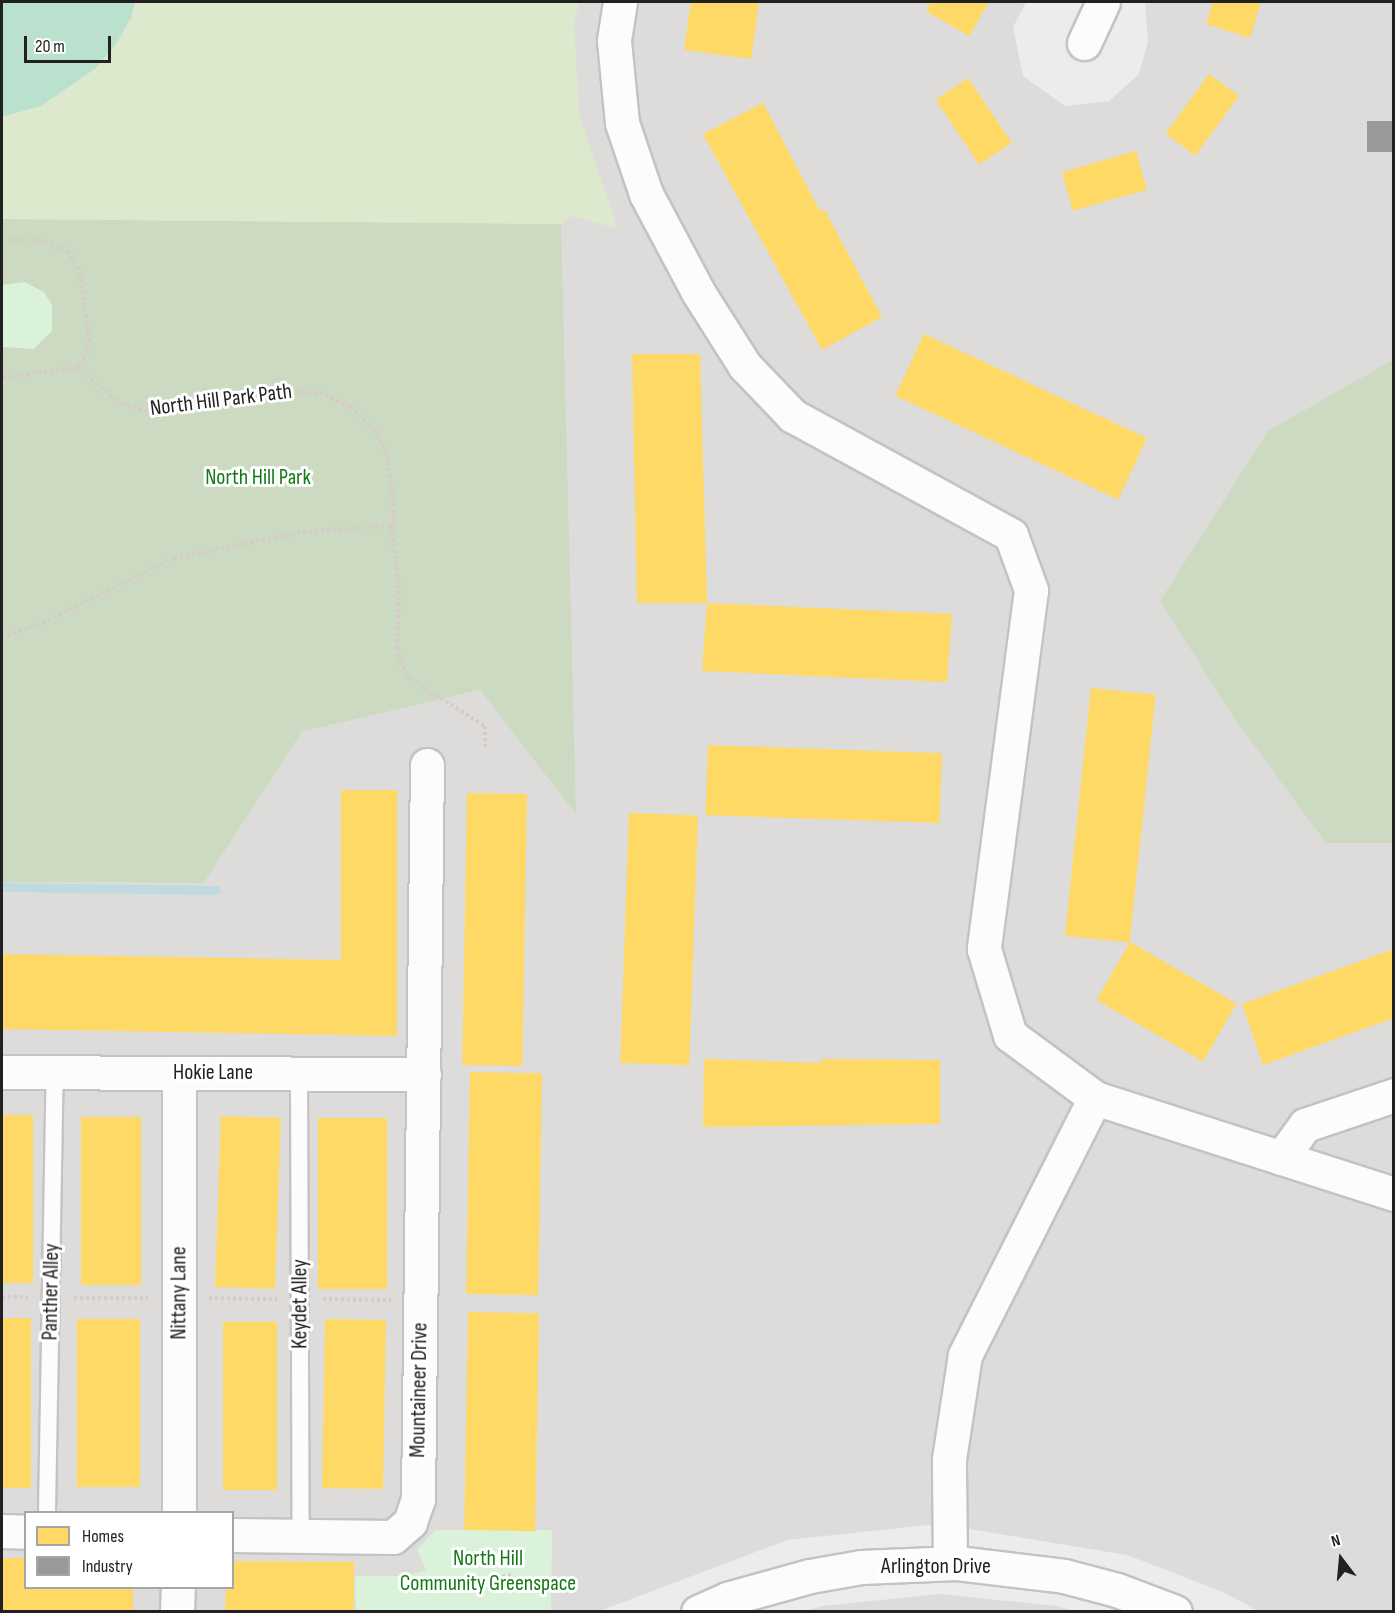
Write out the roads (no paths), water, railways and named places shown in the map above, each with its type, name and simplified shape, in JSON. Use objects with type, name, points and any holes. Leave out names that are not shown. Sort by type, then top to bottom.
[{"type":"street","points":[[620,2],[614,41],[622,123],[646,194],[698,292],[745,366],[793,416],[1011,535],[1031,590],[984,949],[1010,1035],[1095,1098],[1394,1194]]},
{"type":"street","points":[[1084,43],[1103,2]]},
{"type":"street","name":"Mountaineer Drive","points":[[234,1535],[393,1537],[410,1522],[418,1498],[427,765]]},
{"type":"street","name":"Hokie Lane","points":[[2,1072],[424,1074]]},
{"type":"street","name":"Nittany Lane","points":[[179,1072],[179,1511]]},
{"type":"street","points":[[1281,1158],[1305,1125],[1394,1095]]},
{"type":"street","points":[[950,1563],[949,1460],[965,1355],[1095,1098]]},
{"type":"street","points":[[2,1531],[24,1532]]},
{"type":"street","name":"Arlington Drive","points":[[698,1611],[727,1599],[810,1576],[861,1567],[950,1563],[1064,1576],[1118,1590],[1175,1611]]},
{"type":"street","points":[[177,1611],[178,1589]]},
{"type":"lane","name":"Panther Alley","points":[[47,1511],[55,1072]]},
{"type":"lane","name":"Keydet Alley","points":[[299,1073],[301,1536]]},
{"type":"waterway","points":[[2,887],[216,890]]},
{"type":"park label","name":"North Hill Park","points":[[258,478]]},
{"type":"park label","name":"North Hill Community Greenspace","points":[[488,1571]]}]
